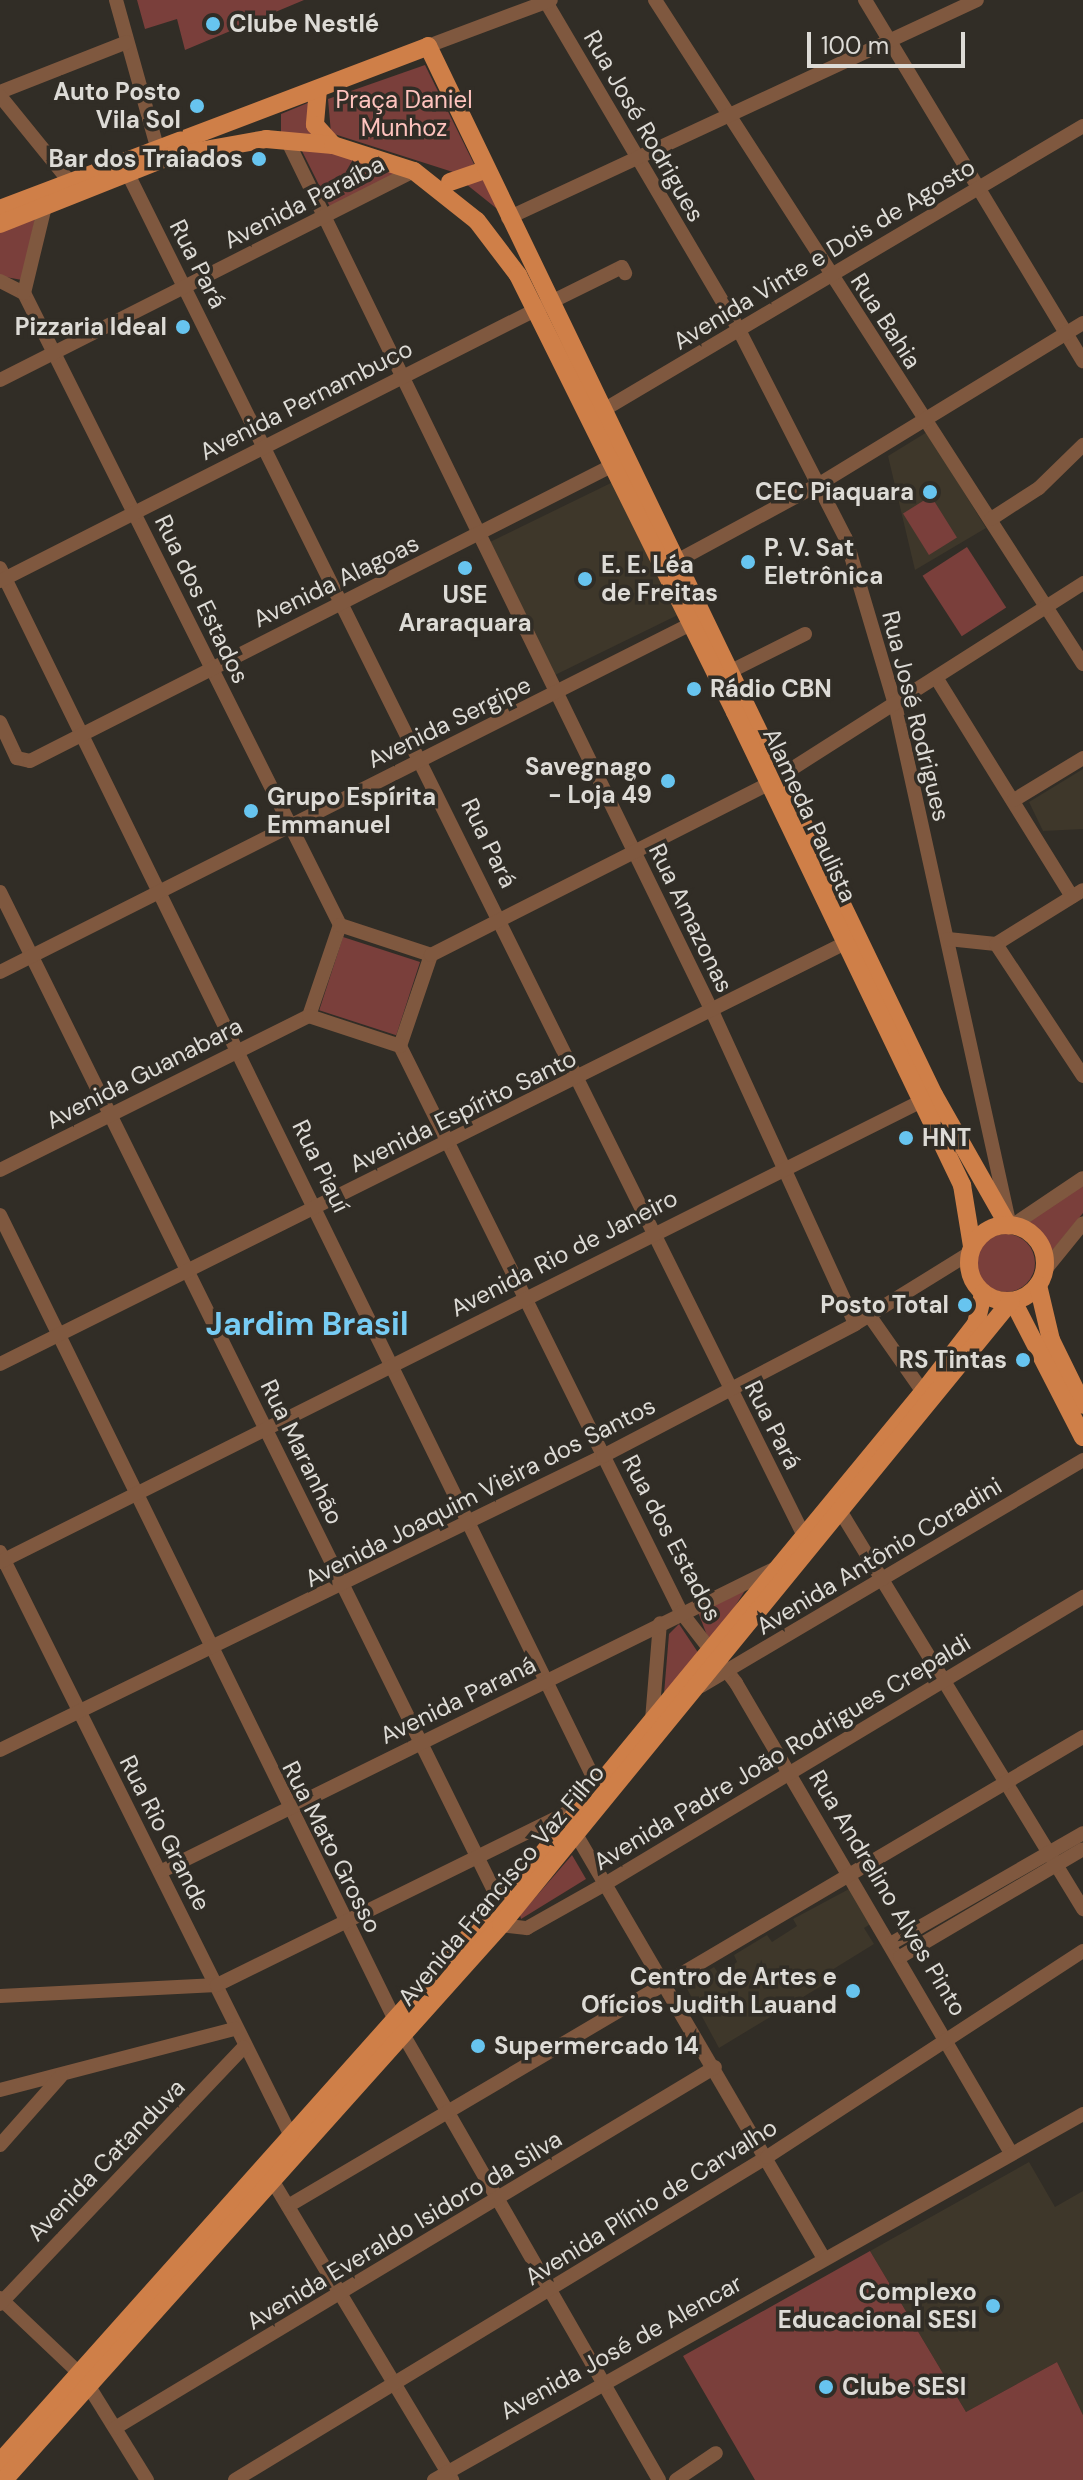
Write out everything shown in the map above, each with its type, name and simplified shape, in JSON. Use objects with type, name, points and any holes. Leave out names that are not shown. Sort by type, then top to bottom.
[{"type":"main road","points":[[3,204],[259,112],[428,46]]},
{"type":"main road","name":"Alameda Paulista","points":[[428,46],[594,415],[928,1098],[962,1185],[971,1250]]},
{"type":"main road","points":[[318,89],[315,125],[333,145]]},
{"type":"main road","points":[[259,112],[266,139]]},
{"type":"main road","name":"Alameda Paulista","points":[[0,224],[127,172],[266,139],[333,145],[414,171],[477,221],[543,307]]},
{"type":"main road","points":[[450,182],[484,170]]},
{"type":"main road","points":[[414,171],[450,182],[492,217],[508,218]]},
{"type":"main road","name":"Alameda Paulista","points":[[618,462],[675,562],[697,621],[729,672],[774,780]]},
{"type":"main road","name":"Alameda Paulista","points":[[928,1098],[1010,1225]]},
{"type":"main road","points":[[1083,1405],[1051,1340],[1034,1236],[1010,1225],[987,1231],[971,1250],[970,1275],[983,1293],[1012,1301],[1083,1437]]},
{"type":"main road","points":[[1012,1301],[1042,1277]]},
{"type":"main road","name":"Avenida Francisco Vaz Filho","points":[[0,2462],[84,2380],[272,2180],[652,1720],[727,1665],[777,1567],[976,1324],[983,1293]]},
{"type":"main road","name":"Avenida Francisco Vaz Filho","points":[[4,2480],[290,2134],[501,1925],[697,1688],[727,1665],[842,1514],[1012,1301]]},
{"type":"street","points":[[116,0],[157,147]]},
{"type":"street","name":"Rua Bahia","points":[[655,0],[831,278],[1083,664]]},
{"type":"street","points":[[865,0],[1083,361]]},
{"type":"street","points":[[508,218],[977,0]]},
{"type":"street","points":[[428,46],[548,1]]},
{"type":"street","name":"Rua José Rodrigues","points":[[548,1],[740,332],[821,483],[895,704],[1010,1225]]},
{"type":"street","points":[[69,181],[0,94],[127,42]]},
{"type":"street","name":"Avenida Vinte e Dois de Agosto","points":[[594,415],[740,332],[1083,126]]},
{"type":"street","name":"Rua Amazonas","points":[[287,140],[552,695],[712,1011],[781,1170],[855,1324]]},
{"type":"street","name":"Avenida Paraíba","points":[[0,380],[414,171]]},
{"type":"street","name":"Rua Pará","points":[[127,172],[424,760],[581,1077],[650,1234],[804,1536]]},
{"type":"street","points":[[0,281],[24,293],[45,206]]},
{"type":"street","name":"Avenida Pernambuco","points":[[2,576],[622,267],[625,273]]},
{"type":"street","name":"Rua dos Estados","points":[[24,293],[340,925]]},
{"type":"street","points":[[675,562],[821,483],[1083,323]]},
{"type":"street","points":[[991,519],[1039,488],[1083,445]]},
{"type":"street","name":"Avenida Alagoas","points":[[0,722],[23,761],[84,735],[209,666],[344,603],[618,462]]},
{"type":"street","name":"Rua Piauí","points":[[2,576],[317,1207],[389,1366],[597,1785]]},
{"type":"street","points":[[431,955],[340,925],[309,1016],[400,1046],[431,955],[774,780],[937,679],[1083,583]]},
{"type":"street","name":"Avenida Sergipe","points":[[0,972],[697,621]]},
{"type":"street","points":[[729,672],[805,634]]},
{"type":"street","points":[[937,679],[1077,893],[996,944],[948,939]]},
{"type":"street","points":[[1014,800],[1083,758]]},
{"type":"street","name":"Rua Maranhão","points":[[0,892],[191,1270],[265,1429],[500,1903]]},
{"type":"street","name":"Avenida Espírito Santo","points":[[0,1364],[851,940]]},
{"type":"street","points":[[996,944],[1083,1076]]},
{"type":"street","name":"Avenida Guanabara","points":[[0,1170],[309,1016]]},
{"type":"street","name":"Rua dos Estados","points":[[400,1046],[681,1612],[727,1665]]},
{"type":"street","name":"Avenida Rio de Janeiro","points":[[1,1558],[134,1495],[650,1234],[928,1098]]},
{"type":"street","points":[[1010,1225],[1083,1178]]},
{"type":"street","name":"Rua Mato Grosso","points":[[0,1215],[286,1808],[400,2028],[600,2382],[659,2480]]},
{"type":"street","points":[[1042,1277],[1083,1223]]},
{"type":"street","name":"Avenida Joaquim Vieira dos Santos","points":[[0,1750],[343,1586],[603,1456],[855,1324],[971,1250]]},
{"type":"street","points":[[869,1315],[923,1392]]},
{"type":"street","name":"Avenida Antônio Coradini","points":[[727,1665],[883,1580],[1083,1460]]},
{"type":"street","points":[[842,1514],[947,1679],[1083,1909]]},
{"type":"street","name":"Rua Rio Grande","points":[[1,1558],[290,2134]]},
{"type":"street","name":"Avenida Paraná","points":[[160,1872],[777,1567]]},
{"type":"street","name":"Avenida Padre João Rodrigues Crepaldi","points":[[501,1925],[520,1931],[605,1884],[1083,1597]]},
{"type":"street","points":[[652,1720],[660,1623]]},
{"type":"street","name":"Rua Andrelino Alves Pinto","points":[[727,1665],[947,2037],[1011,2153]]},
{"type":"street","points":[[288,2206],[1083,1737]]},
{"type":"street","points":[[0,1996],[217,1985],[580,1807]]},
{"type":"street","points":[[892,1943],[1048,1849],[1083,1833]]},
{"type":"street","points":[[577,1836],[715,2067],[824,2259]]},
{"type":"street","points":[[900,1957],[1056,1862],[1083,1849]]},
{"type":"street","name":"Avenida Plínio de Carvalho","points":[[235,2480],[550,2292],[767,2157],[1083,1951]]},
{"type":"street","points":[[0,2090],[235,2029]]},
{"type":"street","name":"Avenida Catanduva","points":[[1,2301],[244,2047]]},
{"type":"street","name":"Avenida Everaldo Isidoro da Silva","points":[[115,2428],[341,2296],[715,2067]]},
{"type":"street","points":[[0,2145],[62,2076]]},
{"type":"street","name":"Avenida José de Alencar","points":[[444,2477],[600,2382],[1083,2114]]},
{"type":"street","points":[[272,2180],[394,2385],[444,2477]]},
{"type":"street","points":[[1,2301],[84,2380],[147,2480]]},
{"type":"street","points":[[676,2480],[716,2453]]},
{"type":"shaded area","name":"CEC Piaquara","points":[[927,432],[986,528],[915,570],[888,456]]},
{"type":"shaded area","name":"E. E. Léa de Freitas","points":[[615,481],[680,614],[555,675],[490,542]]},
{"type":"shaded area","points":[[1083,769],[1083,829],[1043,831],[1029,802]]},
{"type":"shaded area","points":[[849,1889],[872,1923],[864,1928],[874,1944],[827,1973],[831,1980],[719,2048],[685,1985],[714,1967],[719,1974],[737,1962],[734,1955],[767,1935],[772,1942],[797,1926],[793,1919]]},
{"type":"shaded area","name":"Complexo Educacional SESI","points":[[1029,2162],[1055,2207],[1083,2191],[1083,2415],[1057,2362],[966,2412],[870,2251]]},
{"type":"green space","name":"Clube Nestlé","points":[[137,0],[304,0],[185,50],[177,19],[145,29]]},
{"type":"green space","name":"Praça Daniel Munhoz","points":[[425,65],[474,164],[456,173],[331,133],[328,99]]},
{"type":"green space","points":[[310,102],[318,136],[281,134],[281,114]]},
{"type":"green space","name":"Praça Daniel Munhoz","points":[[307,146],[390,167],[396,174],[331,209],[302,151]]},
{"type":"green space","name":"Praça Daniel Munhoz","points":[[485,176],[500,206],[496,208],[466,184]]},
{"type":"green space","points":[[35,219],[22,280],[0,276],[0,229]]},
{"type":"green space","points":[[931,496],[957,538],[929,555],[903,513]]},
{"type":"green space","points":[[967,547],[1006,607],[962,636],[923,576]]},
{"type":"green space","points":[[343,937],[420,962],[396,1035],[319,1010]]},
{"type":"green space","points":[[1083,1183],[1083,1213],[1051,1252],[1025,1221]]},
{"type":"green space","points":[[1006,1234],[1026,1243],[1035,1263],[1026,1283],[1006,1292],[986,1283],[977,1263],[986,1243]]},
{"type":"green space","points":[[746,1589],[716,1636],[708,1638],[698,1612]]},
{"type":"green space","points":[[679,1624],[699,1654],[664,1694],[669,1634]]},
{"type":"green space","points":[[572,1855],[586,1879],[521,1919],[520,1915]]},
{"type":"green space","name":"Clube SESI","points":[[870,2251],[966,2412],[1057,2362],[1083,2415],[1083,2480],[755,2480],[683,2356]]},
{"type":"place","name":"Clube Nestlé","points":[[213,24]]},
{"type":"place","name":"Auto Posto Vila Sol","points":[[197,106]]},
{"type":"place","name":"Bar dos Traiados","points":[[259,159]]},
{"type":"place","name":"Pizzaria Ideal","points":[[183,327]]},
{"type":"place","name":"CEC Piaquara","points":[[930,492]]},
{"type":"place","name":"P. V. Sat Eletrônica","points":[[748,562]]},
{"type":"place","name":"USE Araraquara","points":[[465,568]]},
{"type":"place","name":"E. E. Léa de Freitas","points":[[585,579]]},
{"type":"place","name":"Rádio CBN","points":[[694,689]]},
{"type":"place","name":"Savegnago - Loja 49","points":[[668,781]]},
{"type":"place","name":"Grupo Espírita Emmanuel","points":[[251,811]]},
{"type":"place","name":"HNT","points":[[906,1138]]},
{"type":"place","name":"Posto Total","points":[[965,1305]]},
{"type":"place","name":"RS Tintas","points":[[1023,1360]]},
{"type":"place","name":"Centro de Artes e Ofícios Judith Lauand","points":[[853,1991]]},
{"type":"place","name":"Supermercado 14","points":[[478,2046]]},
{"type":"place","name":"Complexo Educacional SESI","points":[[993,2306]]},
{"type":"place","name":"Clube SESI","points":[[826,2387]]},
{"type":"district","name":"Jardim Brasil","points":[[307,1324]]}]
